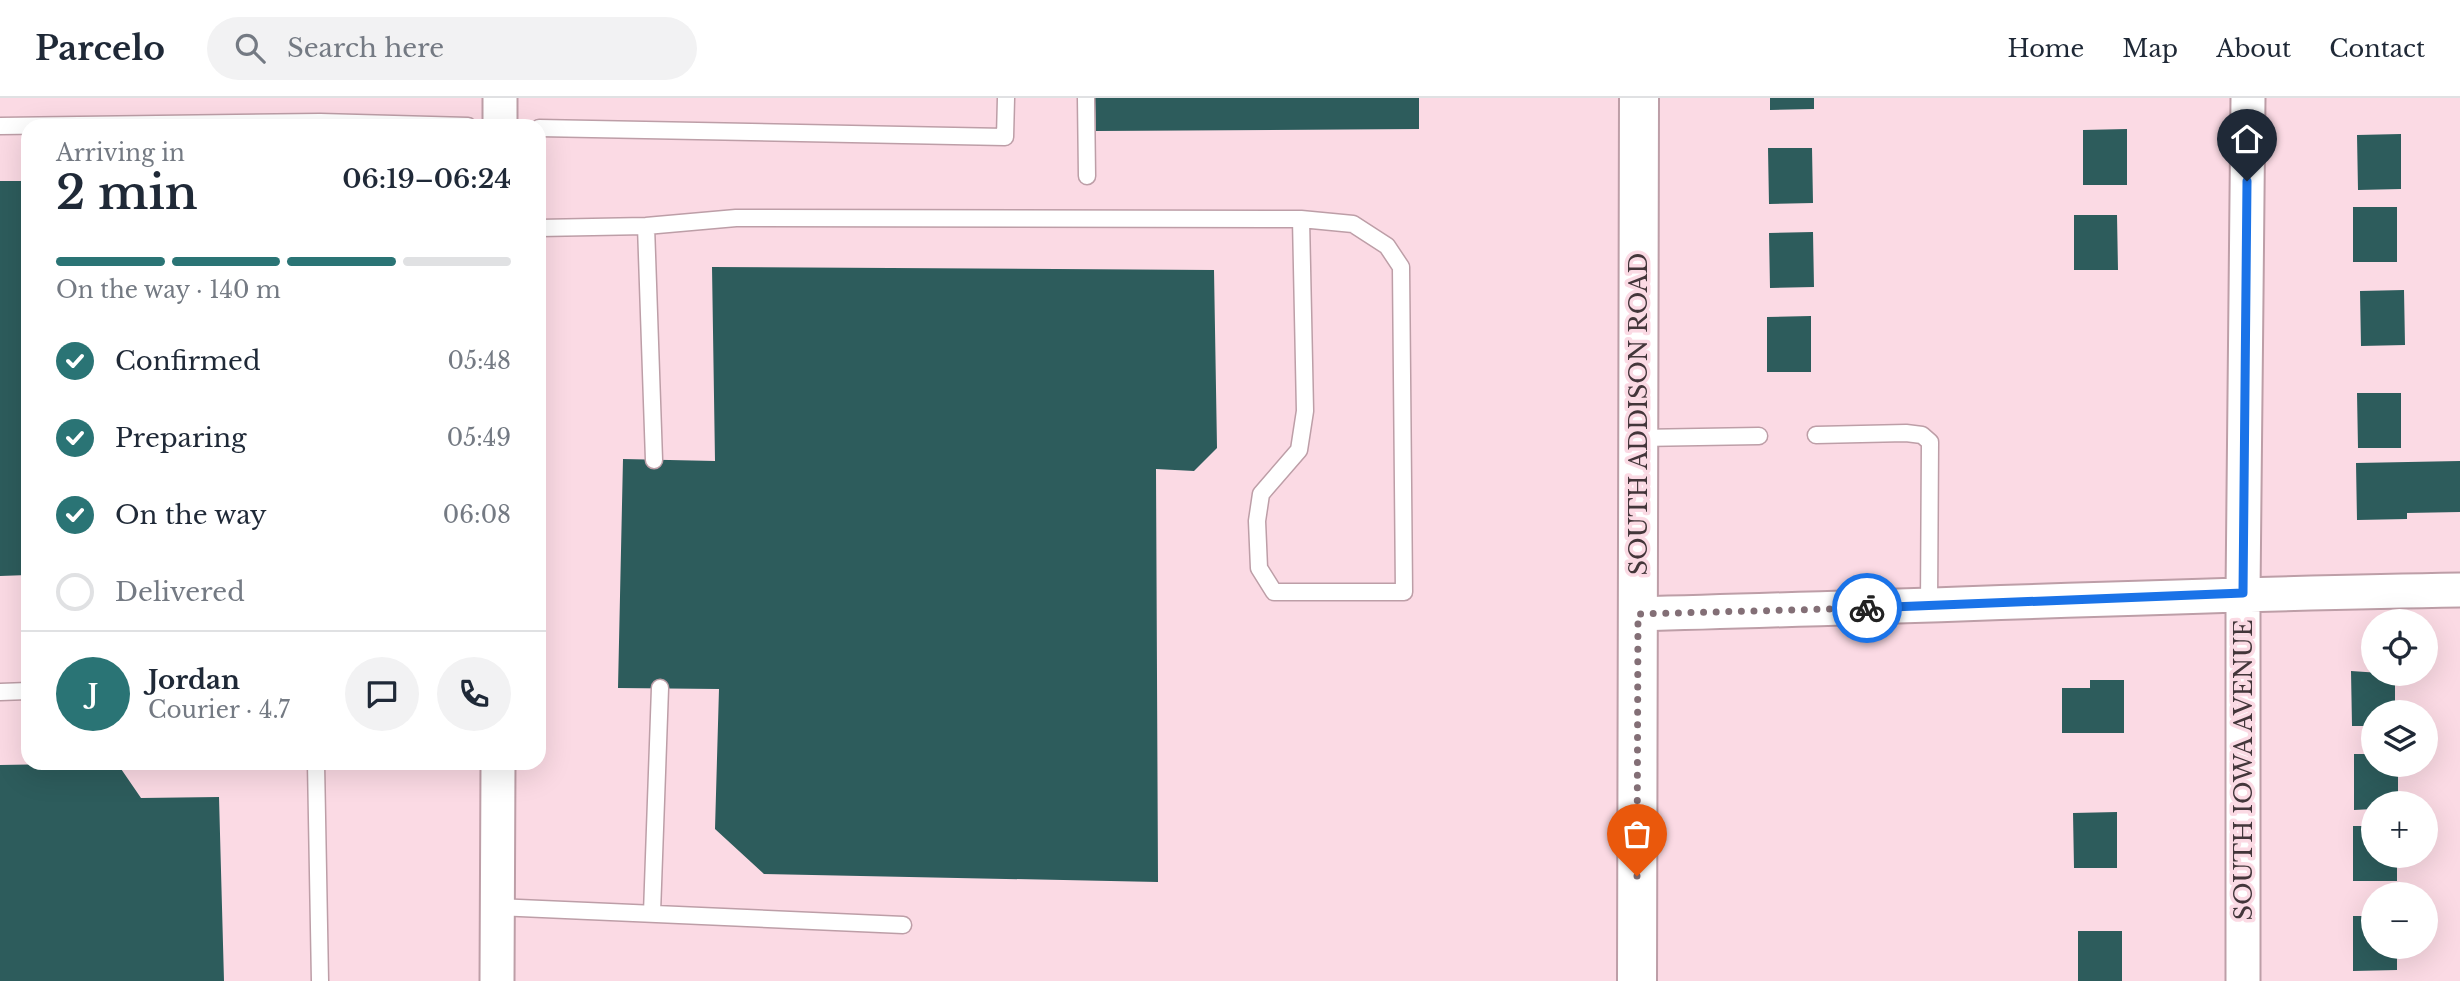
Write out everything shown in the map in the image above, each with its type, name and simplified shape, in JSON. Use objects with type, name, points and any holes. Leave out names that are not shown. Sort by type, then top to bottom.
[{"type":"street","points":[[500,98],[500,119]]},
{"type":"street","name":"SOUTH ADDISON ROAD","points":[[1637,981],[1639,98]]},
{"type":"street","name":"SOUTH IOWA AVENUE","points":[[2243,981],[2243,593],[2248,98]]},
{"type":"street","points":[[1638,614],[2243,593],[2460,590]]},
{"type":"street","points":[[497,981],[498,770]]},
{"type":"lane","points":[[546,128],[1006,137],[1006,98]]},
{"type":"lane","points":[[1086,98],[1087,176]]},
{"type":"lane","points":[[0,126],[21,126]]},
{"type":"lane","points":[[546,228],[646,226],[736,218],[1301,219],[1353,224],[1387,246],[1401,267],[1405,593],[1274,592],[1259,568],[1257,521],[1261,494],[1299,450],[1305,411],[1301,219]]},
{"type":"lane","points":[[646,226],[654,460]]},
{"type":"lane","points":[[1816,435],[1906,433],[1922,435],[1930,442],[1929,606]]},
{"type":"lane","points":[[1638,438],[1759,436]]},
{"type":"lane","points":[[652,913],[660,688]]},
{"type":"lane","points":[[0,692],[21,691]]},
{"type":"lane","points":[[316,770],[320,981]]},
{"type":"lane","points":[[498,907],[903,925]]},
{"type":"building","points":[[1095,98],[1419,98],[1419,129],[1096,131]]},
{"type":"building","points":[[1770,98],[1814,98],[1814,109],[1770,110]]},
{"type":"building","points":[[2127,129],[2127,185],[2083,185],[2083,130]]},
{"type":"building","points":[[2401,134],[2401,189],[2358,190],[2357,135]]},
{"type":"building","points":[[1768,148],[1812,148],[1813,203],[1769,204]]},
{"type":"building","points":[[0,181],[21,181],[21,575],[0,576]]},
{"type":"building","points":[[2353,207],[2397,207],[2397,262],[2353,262]]},
{"type":"building","points":[[2074,215],[2117,215],[2118,270],[2074,270]]},
{"type":"building","points":[[1813,232],[1814,287],[1770,288],[1769,233]]},
{"type":"building","points":[[712,267],[1214,270],[1217,448],[1194,471],[1156,469],[1158,882],[764,874],[715,829],[719,689],[618,688],[623,459],[715,461]]},
{"type":"building","points":[[2404,290],[2405,345],[2361,346],[2360,291]]},
{"type":"building","points":[[1811,316],[1811,372],[1767,372],[1767,317]]},
{"type":"building","points":[[2357,393],[2401,393],[2401,448],[2358,448]]},
{"type":"building","points":[[2460,461],[2460,512],[2407,513],[2407,519],[2357,520],[2356,463]]},
{"type":"building","points":[[2351,671],[2361,672],[2361,686],[2395,686],[2395,700],[2361,700],[2361,726],[2352,726]]},
{"type":"building","points":[[2090,680],[2124,680],[2124,733],[2062,733],[2062,688],[2090,688]]},
{"type":"building","points":[[2354,754],[2361,754],[2361,777],[2398,777],[2398,791],[2361,791],[2361,810],[2354,810]]},
{"type":"building","points":[[0,765],[21,765],[21,770],[122,770],[141,798],[219,797],[224,981],[0,981]]},
{"type":"building","points":[[2117,812],[2117,868],[2074,868],[2073,813]]},
{"type":"building","points":[[2353,826],[2361,826],[2361,868],[2397,868],[2397,881],[2353,881]]},
{"type":"building","points":[[2353,916],[2361,916],[2361,959],[2397,959],[2397,970],[2353,971]]},
{"type":"building","points":[[2078,931],[2122,931],[2122,981],[2078,981]]},
{"type":"way so far","points":[[1637,876],[1638,614],[1867,608]]},
{"type":"route","points":[[1867,608],[2243,593],[2247,181]]}]
